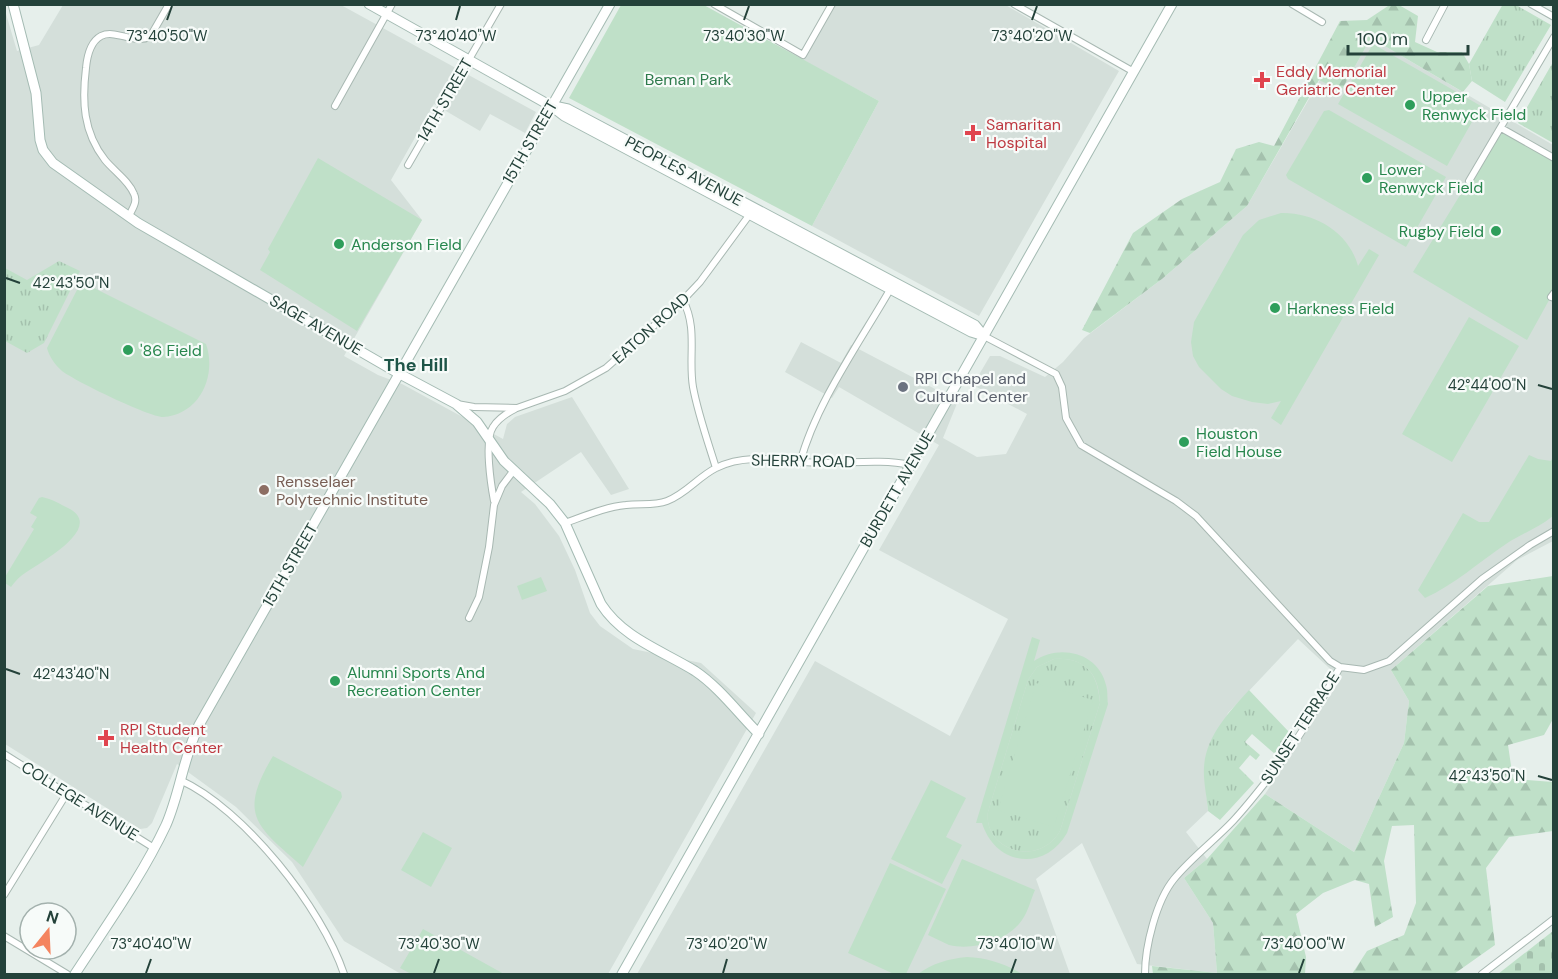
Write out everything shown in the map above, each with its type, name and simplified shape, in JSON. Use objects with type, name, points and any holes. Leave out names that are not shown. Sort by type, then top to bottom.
[{"type":"street","name":"SAGE AVENUE","points":[[14,4],[36,93],[40,140],[43,150],[52,163],[138,223],[220,272],[456,404],[477,422],[504,461],[550,504],[565,523],[601,604],[615,623],[644,643],[697,672],[759,734]]},
{"type":"street","points":[[129,216],[135,203],[135,195],[104,159],[86,119],[83,96],[86,64],[93,44],[104,35],[111,34],[133,39],[150,37],[169,4]]},
{"type":"street","name":"PEOPLES AVENUE","points":[[369,4],[551,106],[564,116],[892,285],[971,332],[984,336],[1056,374],[1062,387],[1066,418],[1081,445],[1187,509],[1330,660],[1340,667]]},
{"type":"street","points":[[335,106],[392,4]]},
{"type":"street","name":"14TH STREET","points":[[408,165],[501,4]]},
{"type":"street","name":"15TH STREET","points":[[75,975],[154,848],[172,808],[189,745],[199,725],[610,4]]},
{"type":"street","points":[[718,6],[803,55],[832,4]]},
{"type":"street","points":[[1014,4],[1134,72]]},
{"type":"street","name":"BURDETT AVENUE","points":[[622,975],[1172,4]]},
{"type":"street","points":[[1292,4],[1322,22]]},
{"type":"street","points":[[1426,40],[1445,4]]},
{"type":"street","points":[[1531,4],[1554,17]]},
{"type":"street","points":[[1468,181],[1554,37]]},
{"type":"street","points":[[1501,128],[1554,158]]},
{"type":"street","name":"EATON ROAD","points":[[489,440],[492,428],[505,414],[565,391],[606,368],[683,300],[700,282],[752,212]]},
{"type":"street","points":[[800,463],[804,446],[822,407],[892,285]]},
{"type":"street","points":[[683,300],[690,314],[692,326],[693,387],[716,468]]},
{"type":"street","name":"EATON ROAD","points":[[456,404],[474,407],[517,408]]},
{"type":"street","points":[[469,618],[479,597],[494,505],[489,440]]},
{"type":"street","name":"SHERRY ROAD","points":[[565,523],[605,508],[666,501],[681,494],[716,468],[751,459],[800,463],[893,462],[911,465]]},
{"type":"street","points":[[494,505],[502,486],[514,470]]},
{"type":"street","name":"SUNSET TERRACE","points":[[1145,975],[1154,922],[1164,895],[1173,880],[1234,820],[1269,778],[1329,688],[1340,667],[1364,670],[1389,661],[1482,579],[1522,550],[1554,531]]},
{"type":"street","name":"COLLEGE AVENUE","points":[[4,754],[154,848]]},
{"type":"street","points":[[180,780],[212,798],[278,862],[325,931],[338,956],[344,975]]},
{"type":"street","points":[[4,895],[7,885],[67,793]]},
{"type":"street","points":[[1482,975],[1554,920]]},
{"type":"street","points":[[4,936],[67,975]]},
{"type":"shaded area","name":"Samaritan Hospital","points":[[1004,4],[1119,71],[979,316],[812,226],[879,101],[799,58],[828,5]]},
{"type":"shaded area","name":"Rensselaer Polytechnic Institute","points":[[63,5],[341,5],[536,112],[525,133],[490,114],[480,131],[434,104],[391,180],[422,220],[344,356],[378,375],[402,384],[503,439],[507,424],[515,417],[572,397],[629,489],[611,495],[581,452],[521,492],[535,504],[559,536],[575,570],[590,613],[600,626],[633,649],[701,663],[756,713],[608,974],[401,974],[344,941],[292,862],[236,807],[177,764],[152,823],[147,828],[140,829],[5,744],[4,7],[17,51],[39,45]]},
{"type":"shaded area","points":[[1371,38],[1553,145],[1553,541],[1517,560],[1391,670],[1409,701],[1404,743],[1354,852],[1265,794],[1341,679],[1298,639],[1228,713],[1204,767],[1208,811],[1186,832],[1207,859],[1184,878],[1213,923],[1217,973],[1137,964],[1082,843],[1036,879],[1070,974],[637,974],[815,661],[950,736],[1008,619],[879,550],[939,445],[839,387],[832,398],[785,372],[801,342],[841,363],[851,345],[958,401],[943,438],[977,457],[1006,454],[1027,414],[973,385],[990,356],[1000,356],[1045,377],[1063,362],[1084,338],[1162,279],[1247,206],[1320,80],[1341,91]]},
{"type":"green space","name":"Beman Park","points":[[702,4],[879,101],[812,226],[569,98],[621,5]]},
{"type":"green space","points":[[1391,4],[1399,5],[1418,16],[1415,42],[1437,52],[1462,52],[1469,64],[1472,81],[1463,92],[1371,38],[1341,91],[1319,80],[1247,206],[1162,279],[1090,333],[1082,330],[1133,233],[1182,199],[1220,182],[1236,149],[1259,142],[1274,146],[1340,21],[1367,20]]},
{"type":"green space","points":[[1503,4],[1516,5],[1551,25],[1505,102],[1472,81],[1469,64]]},
{"type":"green space","name":"Upper Renwyck Field","points":[[1373,44],[1481,106],[1447,166],[1338,104]]},
{"type":"green space","points":[[1553,62],[1553,143],[1518,123]]},
{"type":"green space","name":"Lower Renwyck Field","points":[[1329,110],[1446,177],[1406,247],[1288,179],[1286,175],[1324,111]]},
{"type":"green space","name":"Rugby Field","points":[[1501,128],[1553,158],[1553,293],[1527,340],[1413,272]]},
{"type":"green space","name":"Anderson Field","points":[[318,158],[422,220],[357,331],[260,270],[270,252],[268,249]]},
{"type":"green space","points":[[1281,213],[1306,216],[1328,226],[1347,243],[1358,266],[1369,249],[1379,255],[1281,425],[1271,418],[1281,401],[1268,404],[1252,402],[1232,396],[1221,389],[1199,367],[1193,356],[1191,342],[1194,322],[1243,235],[1259,220]]},
{"type":"green space","points":[[59,261],[80,271],[44,343],[27,353],[5,341],[5,268],[27,280]]},
{"type":"green space","name":"'86 Field","points":[[88,285],[206,344],[209,356],[207,380],[196,401],[187,409],[176,415],[163,417],[155,415],[128,405],[81,382],[62,371],[55,363],[47,348],[77,290],[81,286]]},
{"type":"green space","points":[[1469,317],[1519,346],[1452,462],[1402,434]]},
{"type":"green space","points":[[1529,455],[1551,461],[1553,456],[1553,516],[1506,544],[1446,587],[1425,598],[1418,590],[1463,513],[1479,522],[1489,522]]},
{"type":"green space","points":[[42,497],[68,508],[78,516],[80,526],[65,545],[21,576],[11,587],[5,583],[5,577],[34,529],[31,527],[37,517],[30,513]]},
{"type":"green space","points":[[1553,576],[1553,719],[1544,735],[1508,745],[1513,779],[1553,782],[1553,831],[1509,837],[1486,868],[1495,945],[1454,974],[1352,974],[1367,951],[1404,935],[1416,903],[1414,825],[1392,826],[1384,861],[1393,917],[1375,927],[1369,884],[1355,880],[1323,893],[1296,914],[1306,957],[1305,974],[1153,974],[1152,966],[1217,973],[1213,923],[1184,878],[1207,859],[1265,794],[1354,852],[1404,743],[1409,701],[1391,670],[1488,586]]},
{"type":"green space","points":[[541,577],[547,591],[522,600],[517,586]]},
{"type":"green space","points":[[1032,637],[1040,640],[1034,661],[1044,656],[1066,652],[1086,658],[1102,674],[1107,687],[1108,704],[1067,833],[1057,846],[1046,854],[1021,859],[998,848],[988,837],[982,823],[976,823]],"holes":[[[1054,659],[1065,659],[1082,664],[1088,669],[1097,684],[1100,703],[1060,831],[1050,843],[1039,849],[1014,850],[994,836],[989,825],[988,812],[1028,680],[1037,667]]]},
{"type":"green space","points":[[1054,659],[1074,661],[1088,669],[1096,684],[1100,703],[1060,831],[1050,843],[1039,849],[1014,850],[994,836],[989,825],[988,812],[1028,680],[1037,667]]},
{"type":"green space","points":[[1036,683],[1093,700],[1054,827],[998,810]]},
{"type":"green space","points":[[1249,690],[1289,732],[1275,754],[1252,734],[1245,742],[1260,755],[1256,760],[1250,755],[1239,768],[1254,783],[1220,820],[1208,811],[1204,778],[1206,756],[1220,725]]},
{"type":"green space","points":[[273,756],[341,792],[342,797],[303,867],[274,841],[257,819],[256,793]]},
{"type":"green space","points":[[931,780],[966,798],[946,837],[962,845],[942,884],[891,859]]},
{"type":"green space","points":[[423,832],[452,848],[431,887],[401,870]]},
{"type":"green space","points":[[962,859],[1035,890],[1022,920],[1008,934],[989,943],[969,947],[949,945],[928,935]]},
{"type":"green space","points":[[890,863],[946,889],[906,974],[894,974],[848,953]]},
{"type":"green space","points":[[423,929],[504,974],[411,974],[400,968]]},
{"type":"green space","points":[[1553,931],[1553,974],[1498,974]]},
{"type":"green space","points":[[967,957],[995,962],[1022,974],[918,974],[941,962]]},
{"type":"place","name":"Eddy Memorial Geriatric Center","points":[[1262,80]]},
{"type":"place","name":"Upper Renwyck Field","points":[[1410,105]]},
{"type":"place","name":"Samaritan Hospital","points":[[973,133]]},
{"type":"place","name":"Lower Renwyck Field","points":[[1367,178]]},
{"type":"place","name":"Rugby Field","points":[[1496,231]]},
{"type":"place","name":"Anderson Field","points":[[339,244]]},
{"type":"place","name":"Harkness Field","points":[[1275,308]]},
{"type":"place","name":"'86 Field","points":[[128,350]]},
{"type":"place","name":"RPI Chapel and Cultural Center","points":[[903,387]]},
{"type":"place","name":"Houston Field House","points":[[1184,442]]},
{"type":"place","name":"Rensselaer Polytechnic Institute","points":[[264,490]]},
{"type":"place","name":"Alumni Sports And Recreation Center","points":[[335,681]]},
{"type":"place","name":"RPI Student Health Center","points":[[106,738]]},
{"type":"district","name":"The Hill","points":[[416,365]]}]
